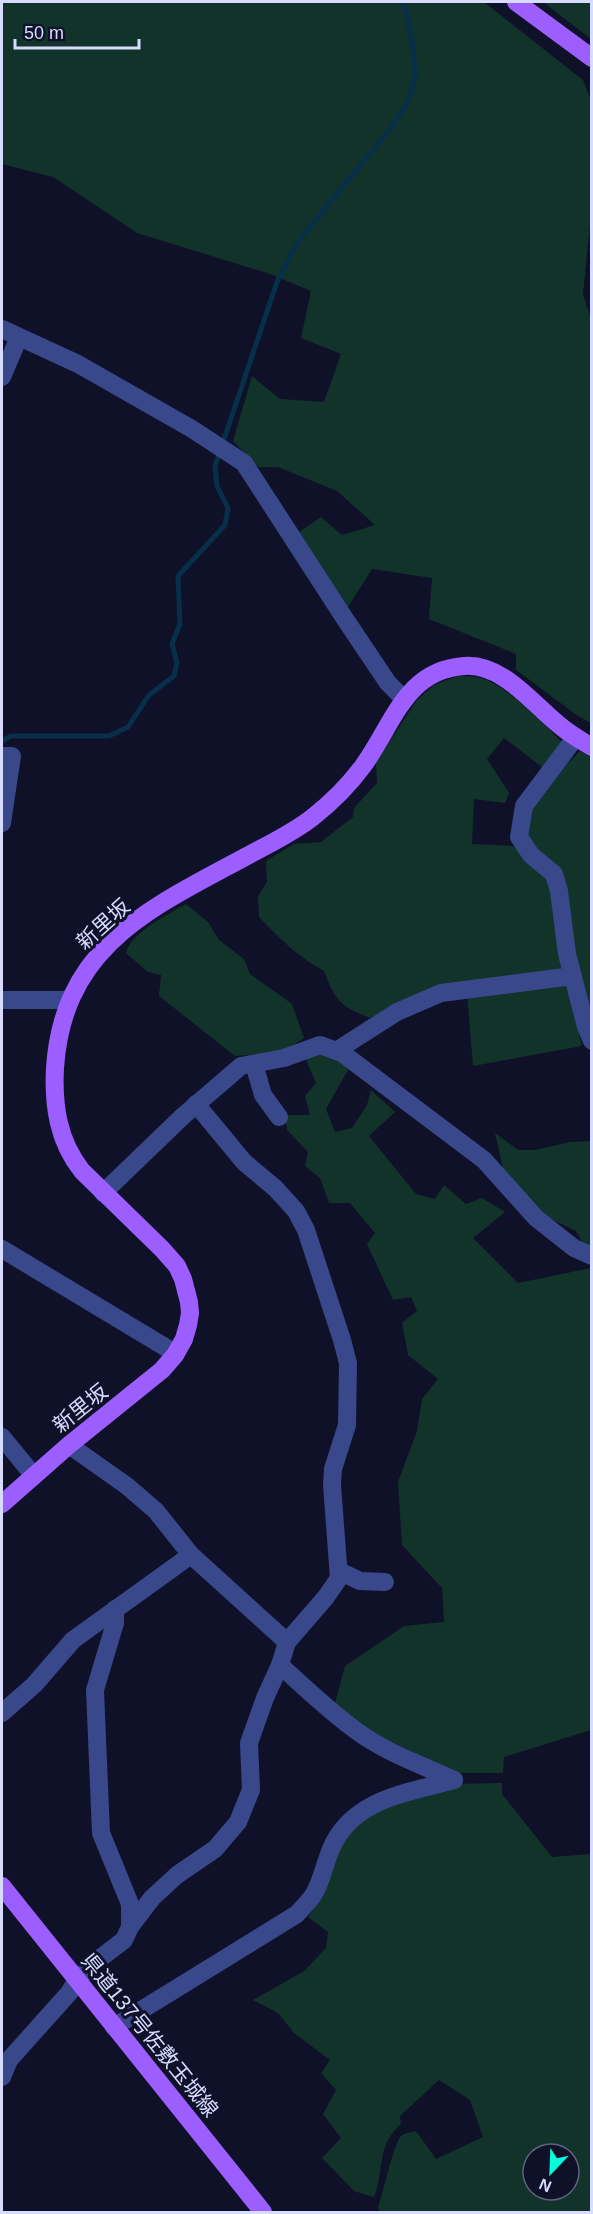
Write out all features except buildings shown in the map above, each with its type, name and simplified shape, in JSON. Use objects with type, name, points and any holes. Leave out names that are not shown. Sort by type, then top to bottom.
[{"type":"main road","points":[[516,2],[591,58]]},
{"type":"main road","name":"新里坂","points":[[2,1504],[69,1445],[162,1370],[175,1355],[184,1339],[190,1313],[183,1279],[177,1266],[72,1159],[60,1130],[55,1097],[56,1061],[64,1014],[86,969],[100,952],[138,920],[185,889],[295,828],[327,805],[364,764],[404,699],[416,686],[449,668],[467,665],[484,668],[500,675],[529,697],[558,725],[591,747]]},
{"type":"main road","name":"県道137号佐敷玉城線","points":[[2,1886],[263,2212]]},
{"type":"street","points":[[2,329],[78,364],[244,463],[345,620],[388,683],[404,699]]},
{"type":"street","points":[[2,377],[19,337]]},
{"type":"street","points":[[575,738],[524,806],[519,837],[531,855],[554,874],[559,891],[567,954],[591,1041]]},
{"type":"street","points":[[2,756],[12,756],[2,823]]},
{"type":"street","points":[[336,1051],[397,1012],[441,993],[573,976]]},
{"type":"street","points":[[2,1000],[69,1000]]},
{"type":"street","points":[[103,1193],[196,1104],[241,1066],[284,1058],[320,1045],[342,1053],[484,1160],[536,1218],[574,1248],[591,1256]]},
{"type":"street","points":[[254,1064],[263,1095],[279,1117]]},
{"type":"street","points":[[2,2077],[9,2060],[90,1966],[124,1940],[130,1927],[152,1898],[177,1875],[215,1849],[238,1822],[251,1790],[249,1743],[280,1665],[286,1642],[326,1597],[339,1578],[332,1485],[333,1469],[347,1425],[348,1363],[342,1340],[306,1230],[296,1210],[275,1188],[244,1162],[196,1104]]},
{"type":"street","points":[[2,1249],[175,1355]]},
{"type":"street","points":[[2,1437],[34,1476]]},
{"type":"street","points":[[69,1445],[127,1486],[156,1511],[191,1555],[286,1642]]},
{"type":"street","points":[[2,1713],[34,1685],[74,1640],[191,1555]]},
{"type":"street","points":[[339,1571],[360,1581],[385,1582]]},
{"type":"street","points":[[115,1609],[115,1623],[95,1690],[101,1833],[130,1904],[130,1927]]},
{"type":"street","points":[[114,2026],[297,1914],[315,1893],[332,1847],[345,1823],[363,1810],[385,1799],[454,1780],[397,1755],[360,1733],[322,1704],[280,1665]]},
{"type":"green space","points":[[2,2],[484,2],[583,80],[592,103],[592,205],[583,294],[592,322],[591,723],[516,670],[516,654],[429,619],[432,578],[372,569],[348,607],[299,532],[321,517],[342,535],[375,525],[337,491],[278,467],[258,467],[233,441],[252,376],[280,399],[324,402],[341,354],[301,338],[311,291],[270,274],[137,233],[53,177],[2,164]]},
{"type":"green space","points":[[543,2],[591,2],[591,39]]},
{"type":"green space","points":[[458,676],[477,677],[500,687],[524,705],[564,744],[546,770],[504,738],[487,759],[509,793],[505,803],[474,799],[472,844],[516,846],[547,876],[553,888],[565,972],[399,1004],[370,1018],[340,1002],[324,971],[297,953],[259,917],[258,896],[267,882],[266,861],[294,844],[321,842],[353,817],[354,808],[377,783],[376,762],[417,700],[434,685]]},
{"type":"green space","points":[[580,751],[591,757],[591,1021],[574,956],[537,852],[524,835],[530,810]]},
{"type":"green space","points":[[186,904],[208,922],[219,940],[244,959],[250,974],[292,1004],[304,1038],[280,1051],[235,1056],[159,996],[161,975],[148,972],[126,953],[129,945],[143,931]]},
{"type":"green space","points":[[565,982],[582,1046],[473,1066],[467,993]]},
{"type":"green space","points":[[317,1052],[334,1058],[349,1068],[326,1109],[335,1132],[352,1128],[367,1105],[371,1090],[395,1112],[369,1136],[416,1194],[435,1199],[444,1185],[466,1204],[482,1198],[505,1212],[473,1238],[518,1283],[591,1268],[591,1730],[504,1757],[503,1773],[455,1773],[356,1724],[335,1703],[345,1666],[404,1626],[444,1622],[442,1588],[402,1545],[398,1482],[417,1431],[422,1399],[438,1379],[408,1355],[402,1323],[417,1311],[411,1297],[393,1300],[367,1244],[375,1233],[350,1203],[329,1203],[320,1178],[305,1166],[308,1152],[287,1130],[285,1115],[310,1115],[305,1096],[316,1083],[306,1060]]},
{"type":"green space","points":[[495,1133],[518,1150],[535,1150],[570,1142],[591,1141],[591,1250],[585,1247],[576,1231],[539,1213],[504,1173]]},
{"type":"green space","points":[[502,1783],[502,1794],[552,1857],[591,1854],[591,2212],[380,2212],[378,2207],[389,2168],[402,2135],[416,2131],[436,2159],[483,2137],[470,2100],[439,2080],[400,2116],[401,2124],[393,2132],[384,2149],[374,2197],[354,2191],[322,2158],[341,2138],[323,2114],[336,2090],[321,2073],[330,2060],[294,2033],[278,2013],[253,2000],[304,1971],[326,1948],[328,1932],[308,1917],[323,1896],[347,1830],[370,1811],[456,1784]]},
{"type":"waterway","points":[[2,741],[11,736],[109,736],[128,727],[149,695],[174,676],[177,663],[172,644],[180,624],[178,576],[225,525],[228,508],[217,486],[215,466],[277,282],[298,242],[393,125],[407,104],[415,77],[413,46],[406,11],[401,2]]}]
